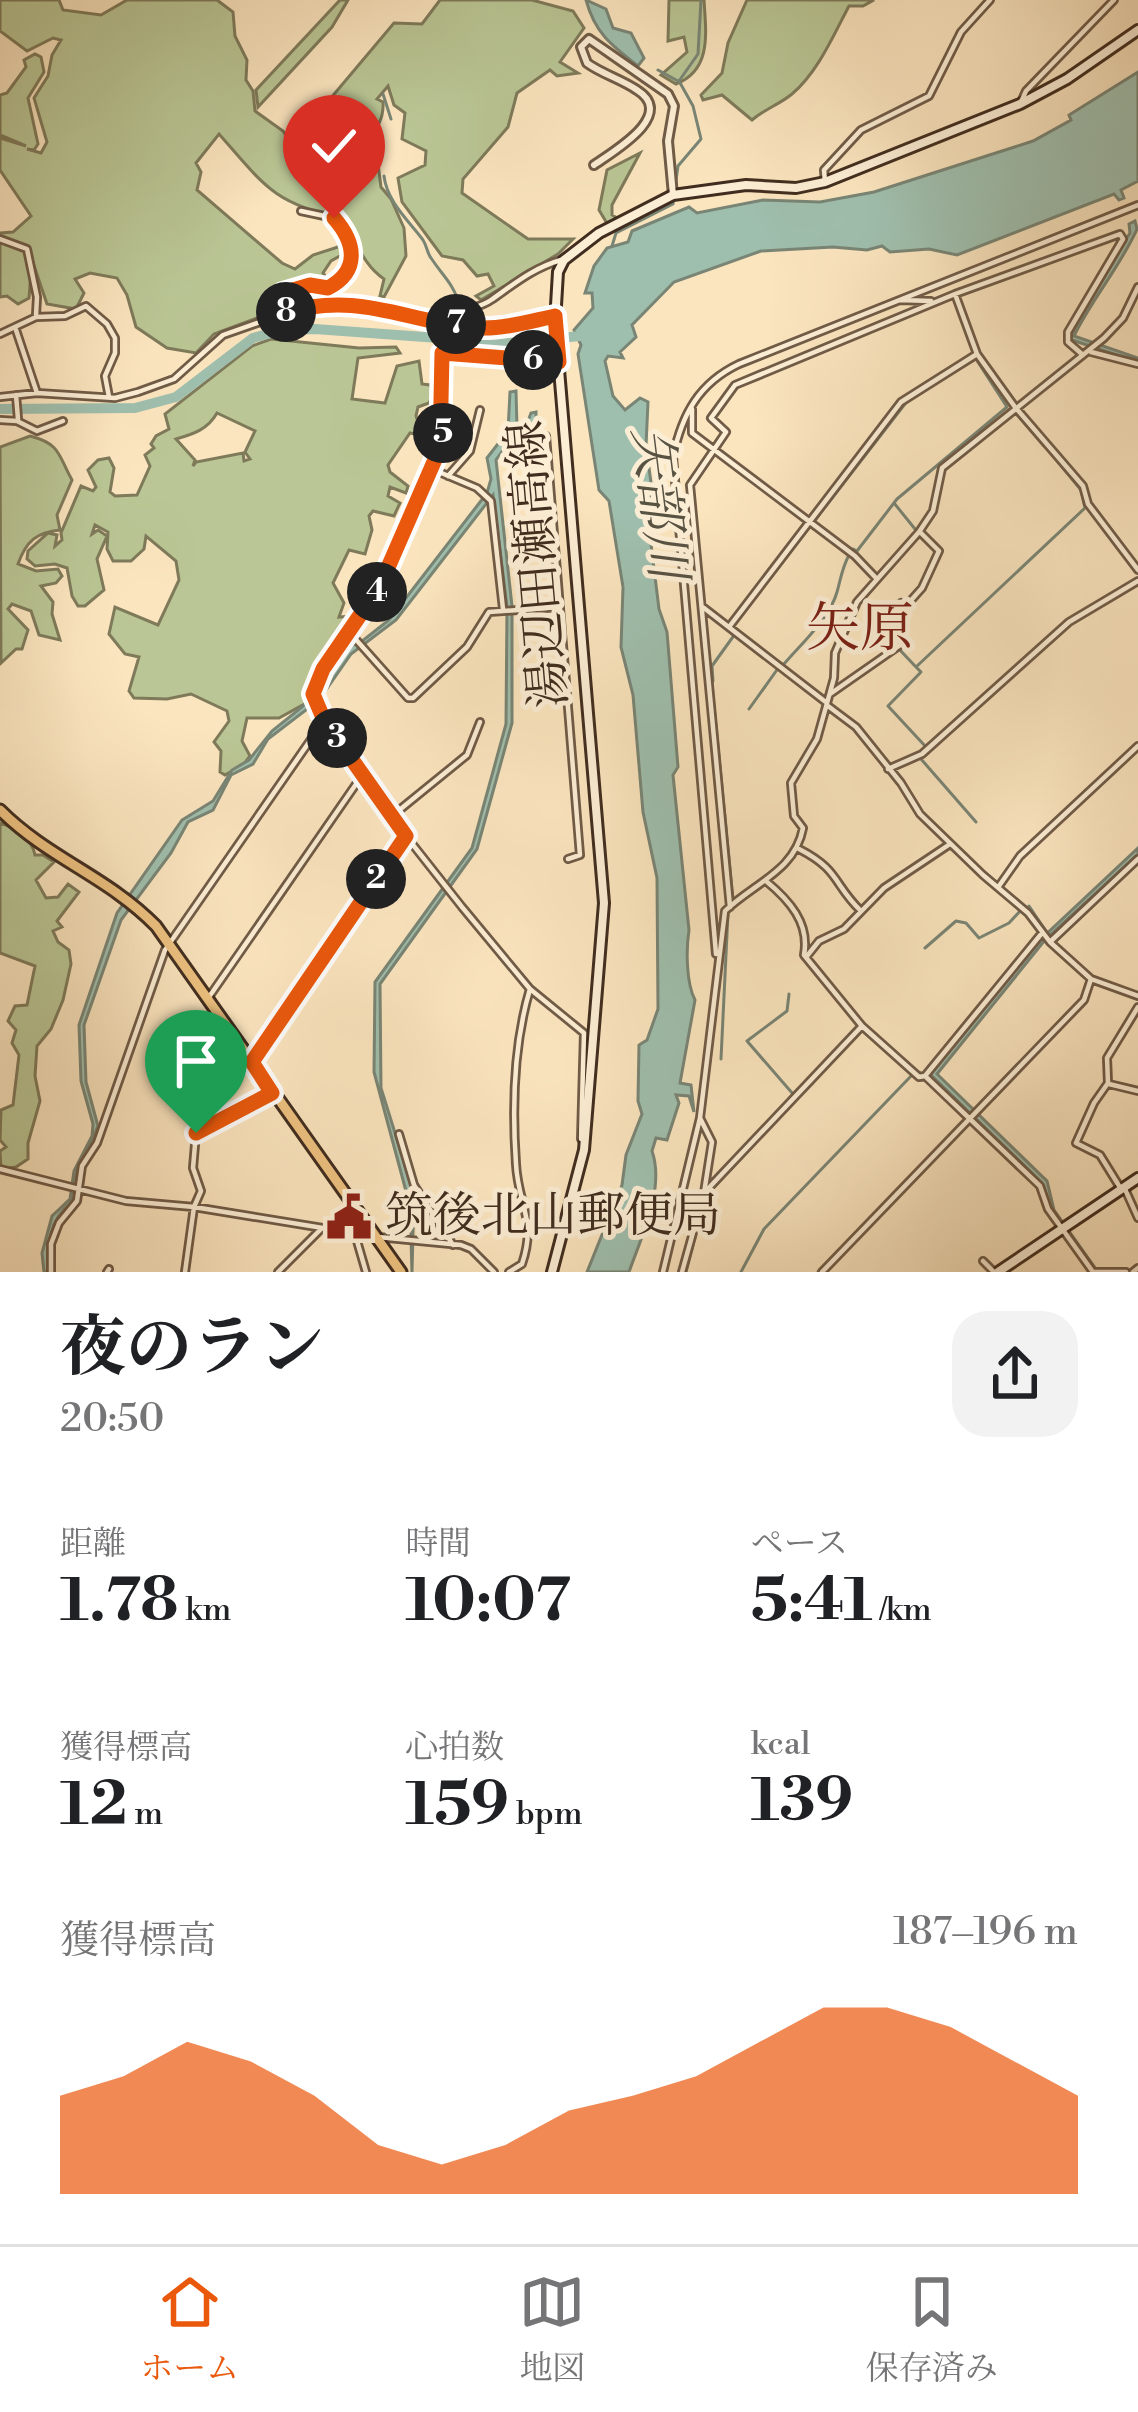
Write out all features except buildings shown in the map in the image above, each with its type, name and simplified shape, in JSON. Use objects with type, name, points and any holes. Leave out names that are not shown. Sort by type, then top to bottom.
[{"type":"main road","points":[[564,260],[599,233],[673,195],[746,185],[796,188],[825,182],[1020,104],[1138,30]]},
{"type":"main road","name":"湯辺田瀬高線","points":[[552,1272],[584,1150],[604,903],[555,319],[558,272],[564,260]]},
{"type":"main road","points":[[0,810],[37,845],[82,867],[130,901],[169,945],[401,1272]]},
{"type":"main road","points":[[996,1272],[1138,1178]]},
{"type":"street","points":[[825,182],[824,170],[861,130],[929,96],[961,32],[990,0]]},
{"type":"street","points":[[1020,104],[1026,91],[1114,0]]},
{"type":"street","points":[[594,165],[645,126],[649,107],[642,92],[586,63],[580,47],[589,39],[668,94],[674,106],[668,141],[673,195]]},
{"type":"street","points":[[717,960],[673,457],[680,425],[692,403],[721,373],[1138,205]]},
{"type":"street","points":[[283,313],[278,305],[283,293],[310,285],[335,285],[347,274],[353,256],[350,241],[334,218],[302,211]]},
{"type":"street","points":[[730,907],[690,485],[726,432],[711,418],[735,385],[937,301],[1120,234],[1123,239],[1068,332],[1068,342],[1086,353],[1138,364]]},
{"type":"street","points":[[0,239],[27,249],[37,297],[36,317]]},
{"type":"street","points":[[447,322],[453,314],[488,304],[512,282],[564,260]]},
{"type":"street","points":[[663,1272],[700,1118],[725,911],[800,849],[803,828],[794,816],[790,784],[817,739],[836,653],[855,606],[920,532],[935,505],[942,468],[1086,353],[1123,318],[1138,287]]},
{"type":"street","points":[[955,294],[977,354],[1083,486],[1088,504],[1138,570]]},
{"type":"street","points":[[897,300],[937,301]]},
{"type":"street","points":[[0,397],[37,393],[109,398],[174,379],[223,334],[303,307],[369,305],[488,328],[555,319]]},
{"type":"street","points":[[0,334],[36,317],[65,316],[86,306],[106,324],[116,348],[105,376],[109,398]]},
{"type":"street","points":[[16,329],[37,393]]},
{"type":"street","points":[[559,362],[442,353],[443,431],[432,469],[380,586],[323,669],[313,694],[324,720],[447,888],[530,989],[584,1033],[580,1127],[584,1150]]},
{"type":"street","points":[[729,626],[902,402],[977,354]]},
{"type":"street","points":[[16,395],[18,419]]},
{"type":"street","points":[[692,403],[692,433],[855,556],[878,579]]},
{"type":"street","points":[[448,476],[470,451],[480,410]]},
{"type":"street","points":[[0,420],[18,419],[37,431],[63,421]]},
{"type":"street","points":[[547,436],[580,856],[568,859]]},
{"type":"street","points":[[432,469],[491,501],[507,609]]},
{"type":"street","points":[[830,694],[906,641],[883,621],[922,589],[939,551],[920,532]]},
{"type":"street","points":[[888,769],[922,754],[1069,622],[1138,581]]},
{"type":"street","points":[[702,606],[856,727],[914,807],[1091,979],[1138,996]]},
{"type":"street","points":[[351,634],[407,698],[413,698],[466,647],[486,616],[507,609],[560,607]]},
{"type":"street","points":[[50,1272],[51,1244],[59,1223],[76,1201],[82,1166],[98,1143],[169,945],[324,720]]},
{"type":"street","points":[[392,816],[467,755],[480,722]]},
{"type":"street","points":[[998,888],[1020,856],[1138,746]]},
{"type":"street","points":[[207,1000],[363,774]]},
{"type":"street","points":[[252,1062],[406,836]]},
{"type":"street","points":[[807,956],[819,941],[844,929],[884,888],[950,844]]},
{"type":"street","points":[[800,849],[832,870],[861,911]]},
{"type":"street","points":[[1050,942],[1138,859]]},
{"type":"street","points":[[766,880],[794,906],[807,956],[862,1026],[919,1077],[925,1076],[1042,933]]},
{"type":"street","points":[[822,1272],[1084,1000],[1091,979]]},
{"type":"street","points":[[509,1272],[522,1264],[530,1228],[515,1168],[517,1042],[530,989]]},
{"type":"street","points":[[1138,1007],[1107,1058],[1108,1082],[1076,1143],[1100,1155],[1138,1218]]},
{"type":"street","points":[[704,1192],[862,1026]]},
{"type":"street","points":[[925,1076],[973,1116],[1040,1186],[1048,1209],[1096,1271],[1129,1271]]},
{"type":"street","points":[[1108,1082],[1138,1091]]},
{"type":"street","points":[[185,1272],[194,1207],[201,1191],[193,1168],[196,1133],[272,1093]]},
{"type":"street","points":[[682,1272],[712,1142],[700,1118]]},
{"type":"street","points":[[400,1134],[414,1186],[453,1245]]},
{"type":"street","points":[[0,1169],[126,1201],[453,1245],[471,1249],[494,1272]]},
{"type":"street","points":[[278,1272],[321,1229]]},
{"type":"street","points":[[355,1234],[366,1272]]},
{"type":"street","points":[[983,1262],[996,1272]]},
{"type":"green space","points":[[0,0],[59,0],[63,10],[101,15],[127,0],[217,0],[233,12],[255,111],[283,131],[286,156],[328,167],[327,173],[334,174],[356,167],[347,151],[325,142],[321,130],[325,124],[367,117],[364,110],[330,99],[394,23],[422,24],[440,0],[532,0],[573,11],[584,28],[560,62],[578,73],[557,76],[550,70],[517,93],[508,127],[463,179],[462,193],[528,239],[573,239],[558,254],[481,300],[476,296],[494,286],[488,274],[477,276],[463,260],[442,256],[402,202],[398,178],[425,165],[426,151],[402,139],[405,113],[394,105],[388,86],[377,99],[383,102],[382,113],[367,139],[376,149],[381,187],[404,228],[406,256],[384,297],[380,296],[384,279],[365,259],[342,219],[300,206],[272,190],[219,134],[196,163],[201,172],[197,190],[295,269],[313,255],[338,247],[340,237],[333,224],[338,223],[354,248],[331,261],[323,273],[332,285],[288,291],[277,299],[278,310],[214,334],[196,353],[167,348],[136,327],[117,278],[90,273],[75,279],[84,293],[76,309],[47,304],[28,248],[0,238],[0,233],[13,232],[31,216],[0,170],[0,138],[26,146],[0,135],[0,95],[7,93],[26,67],[24,60],[35,54],[41,57],[44,72],[28,98],[38,144],[34,150],[27,149],[41,153],[47,142],[34,98],[61,40],[53,38],[27,51],[0,31]]},
{"type":"green space","points":[[340,0],[348,0],[332,27],[258,107],[256,90]]},
{"type":"green space","points":[[669,0],[704,0],[706,37],[701,60],[688,78],[676,84],[661,75],[687,52],[684,37],[668,41]]},
{"type":"green space","points":[[747,0],[874,0],[849,6],[810,75],[787,98],[752,120],[722,95],[703,100],[701,95],[722,73],[728,43]]},
{"type":"green space","points":[[640,153],[612,205],[612,215],[619,219],[608,225],[599,210],[607,170]]},
{"type":"green space","points":[[0,240],[26,250],[29,298],[18,304],[0,297]]},
{"type":"green space","points":[[271,339],[396,347],[400,353],[358,358],[352,399],[385,403],[397,366],[419,361],[422,384],[430,385],[434,394],[429,403],[418,407],[418,422],[430,424],[424,436],[410,433],[388,465],[408,486],[406,493],[390,487],[388,496],[400,503],[394,516],[373,511],[365,554],[349,550],[333,583],[344,603],[339,617],[354,616],[362,607],[363,612],[326,661],[320,662],[308,702],[279,718],[247,718],[242,741],[250,756],[225,775],[220,772],[221,751],[214,742],[229,721],[227,711],[191,694],[134,698],[129,691],[139,657],[125,654],[109,634],[115,607],[158,625],[179,580],[176,561],[146,536],[144,549],[131,561],[113,561],[107,549],[108,532],[95,525],[92,534],[98,530],[107,536],[97,559],[104,590],[85,606],[78,606],[67,568],[35,566],[27,559],[28,551],[48,533],[57,535],[55,546],[62,540],[81,486],[93,491],[96,487],[88,470],[98,460],[109,458],[114,468],[110,492],[137,495],[150,466],[145,455],[154,448],[151,444],[156,436],[169,429],[165,414],[252,346]],"holes":[[[217,413],[255,431],[245,452],[250,459],[244,461],[243,453],[193,466],[195,460],[176,439],[200,430]]]},
{"type":"green space","points":[[30,436],[53,447],[72,480],[57,515],[60,530],[33,539],[18,564],[36,571],[58,569],[62,576],[56,583],[41,586],[53,602],[60,640],[39,635],[31,611],[12,604],[8,609],[28,630],[22,649],[1,663],[0,447]]},
{"type":"green space","points":[[0,823],[22,835],[35,855],[54,862],[36,880],[46,898],[58,897],[68,884],[79,892],[57,921],[62,927],[53,931],[69,950],[71,964],[51,1029],[37,1046],[35,1076],[40,1101],[28,1159],[1,1169],[0,1151],[6,1147],[0,1140],[1,1110],[13,1105],[19,1055],[12,1043],[16,1030],[8,1021],[15,1006],[27,1005],[35,966],[0,953]]},
{"type":"shaded area","points":[[586,0],[606,9],[613,28],[631,33],[644,58],[638,66],[605,38]]},
{"type":"shaded area","points":[[1138,72],[1138,181],[1121,190],[1124,198],[1119,200],[1114,194],[957,255],[929,249],[890,252],[882,246],[761,251],[674,282],[632,325],[636,337],[620,352],[623,358],[608,356],[605,361],[613,396],[625,410],[640,398],[648,402],[646,446],[652,490],[647,512],[659,609],[667,632],[678,767],[673,775],[689,930],[688,966],[695,1000],[680,1083],[691,1085],[694,1112],[689,1096],[676,1095],[679,1103],[667,1140],[656,1138],[654,1196],[629,1272],[587,1272],[622,1185],[626,1155],[642,1114],[639,1045],[647,1040],[658,1009],[657,878],[643,812],[633,695],[621,647],[623,587],[609,501],[599,490],[578,354],[581,345],[574,330],[593,308],[592,293],[585,293],[594,266],[607,248],[628,242],[632,231],[689,207],[697,213],[763,200],[820,202],[874,192],[1033,141]]},
{"type":"shaded area","points":[[1135,221],[1137,229],[1130,243],[1074,336],[1138,358],[1138,362],[1069,339],[1093,290],[1130,233],[1129,224]]},
{"type":"shaded area","points":[[516,391],[517,428],[526,426],[531,413],[536,412],[536,422],[530,431],[513,436],[496,460],[512,606],[512,723],[477,849],[380,984],[381,1088],[414,1194],[412,1272],[410,1206],[374,1072],[375,982],[472,848],[506,724],[507,607],[493,495],[396,620],[351,654],[319,700],[268,739],[253,764],[231,775],[213,810],[188,822],[121,920],[84,1025],[86,1082],[98,1126],[77,1172],[71,1203],[54,1225],[48,1272],[44,1272],[42,1253],[52,1216],[70,1199],[74,1171],[92,1136],[81,1081],[79,1025],[117,913],[182,820],[213,801],[232,770],[249,760],[272,731],[312,699],[347,647],[389,620],[487,493],[491,479],[487,458],[508,431],[510,392]]},
{"type":"shaded area","points":[[1138,848],[1138,854],[1045,940],[937,1074],[1047,1181],[1054,1210],[1095,1272],[1052,1213],[1042,1183],[930,1074],[1041,939]]},
{"type":"waterway","points":[[675,187],[678,166],[701,139],[693,106],[679,81],[698,54],[701,0]]},
{"type":"waterway","points":[[658,70],[678,81]]},
{"type":"waterway","points":[[383,94],[391,119]]},
{"type":"waterway","points":[[384,176],[394,203],[423,240],[461,307]]},
{"type":"waterway","points":[[612,246],[616,233],[673,204],[674,196]]},
{"type":"waterway","points":[[0,409],[135,408],[176,397],[253,338],[282,330],[507,343],[591,335]]},
{"type":"waterway","points":[[853,549],[857,551],[897,499],[1007,407],[976,359],[947,376]]},
{"type":"waterway","points":[[733,626],[908,400]]},
{"type":"waterway","points":[[1014,411],[1044,446]]},
{"type":"waterway","points":[[926,747],[888,706],[921,672],[916,667],[1085,508],[1081,490],[1049,451]]},
{"type":"waterway","points":[[894,503],[915,529]]},
{"type":"waterway","points":[[784,664],[828,611],[849,555]]},
{"type":"waterway","points":[[713,681],[712,666],[735,634]]},
{"type":"waterway","points":[[899,649],[915,666]]},
{"type":"waterway","points":[[976,822],[921,759],[1030,660]]},
{"type":"waterway","points":[[749,709],[779,667]]},
{"type":"waterway","points":[[712,686],[733,899]]},
{"type":"waterway","points":[[1029,906],[1048,934]]},
{"type":"waterway","points":[[925,948],[956,921],[966,923],[979,938],[1009,923],[1021,910]]},
{"type":"waterway","points":[[721,1059],[728,913]]},
{"type":"waterway","points":[[789,994],[787,1011],[747,1041],[793,1094]]},
{"type":"waterway","points":[[741,1272],[764,1229],[912,1075]]},
{"type":"waterway","points":[[686,1272],[706,1195],[797,1099]]},
{"type":"waterway","points":[[818,1272],[960,1125]]},
{"type":"place","name":"筑後北山郵便局","points":[[349,1217]]},
{"type":"district","name":"矢原","points":[[860,630]]},
{"type":"route","points":[[196,1133],[272,1093],[252,1062],[406,836],[324,720],[313,694],[323,669],[380,586],[440,448],[442,353],[559,362],[555,316],[472,328],[369,305],[303,307],[283,313],[278,305],[283,293],[310,285],[328,288],[347,274],[353,256],[350,241],[334,218]]},
{"type":"water label","name":"矢部川","points":[[658,503]]}]
